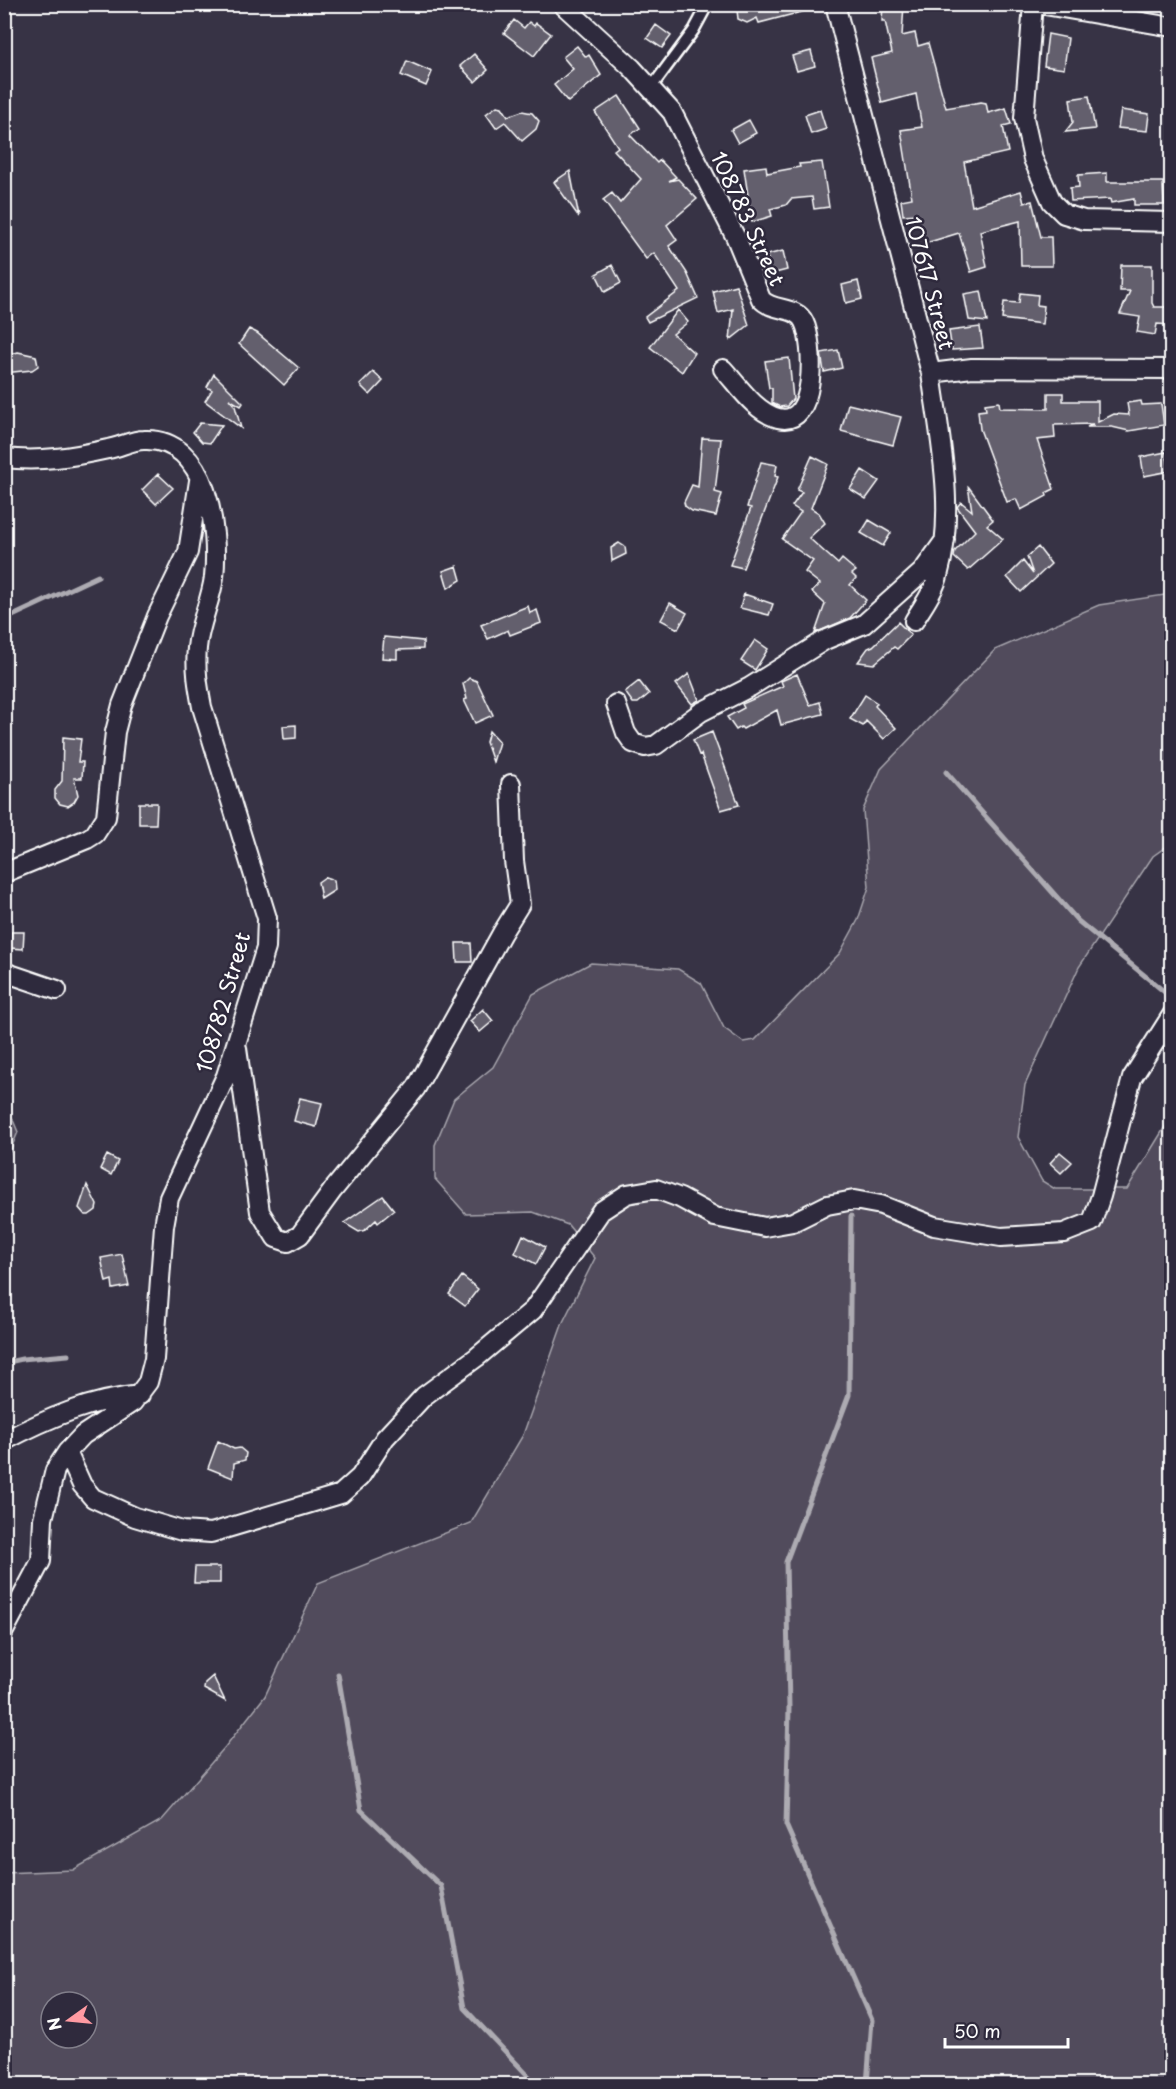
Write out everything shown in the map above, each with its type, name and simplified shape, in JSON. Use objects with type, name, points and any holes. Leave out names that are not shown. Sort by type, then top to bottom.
[{"type":"street","name":"108783 Street","points":[[562,4],[604,41],[672,112],[736,238],[761,299],[767,304],[798,315],[806,327],[809,343],[810,391],[806,402],[793,415],[777,418],[757,406],[723,369]]},
{"type":"street","name":"107617 Street","points":[[835,4],[931,374],[972,368],[1172,369]]},
{"type":"street","points":[[1033,4],[1024,118],[1033,159],[1052,202],[1064,214],[1084,220],[1172,222]]},
{"type":"street","points":[[1040,4],[1172,27]]},
{"type":"street","points":[[914,621],[938,579],[945,540],[943,464],[931,374]]},
{"type":"street","name":"108782 Street","points":[[4,458],[58,460],[144,440],[171,445],[190,459],[200,476],[216,552],[214,580],[197,645],[195,671],[202,707],[267,918],[266,948],[226,1076],[169,1198],[164,1226],[154,1359],[148,1382],[140,1395]]},
{"type":"street","points":[[4,873],[87,839],[101,826],[107,807],[114,741],[122,705],[157,616],[188,552],[200,476]]},
{"type":"street","points":[[616,704],[626,733],[633,743],[645,747],[657,745],[701,712],[760,681],[825,640],[864,624],[922,572],[945,540]]},
{"type":"street","points":[[237,1044],[260,1212],[270,1231],[280,1241],[288,1242],[300,1235],[333,1190],[416,1088],[502,933],[518,912],[520,896],[514,861],[511,784]]},
{"type":"street","points":[[4,972],[57,990]]},
{"type":"street","points":[[67,1452],[82,1485],[93,1498],[135,1516],[182,1531],[211,1533],[341,1494],[360,1477],[385,1438],[424,1396],[477,1357],[533,1310],[601,1211],[627,1194],[656,1189],[680,1198],[715,1217],[765,1227],[793,1222],[827,1205],[854,1200],[881,1204],[934,1226],[1001,1237],[1064,1233],[1092,1222],[1132,1078],[1172,1015]]},
{"type":"street","points":[[4,1631],[41,1561],[43,1519],[55,1470],[67,1452],[98,1424],[140,1395]]},
{"type":"street","points":[[4,1441],[47,1419],[74,1409],[112,1398],[140,1395]]},
{"type":"lane","points":[[651,88],[694,30],[708,4]]},
{"type":"shaded area","points":[[1171,594],[1171,843],[1153,856],[1079,967],[1025,1085],[1018,1137],[1042,1181],[1055,1189],[1127,1189],[1171,1117],[1171,2084],[5,2084],[4,1873],[73,1870],[162,1820],[225,1747],[265,1696],[318,1583],[471,1523],[523,1435],[563,1322],[595,1258],[568,1225],[533,1212],[466,1214],[435,1179],[435,1145],[454,1099],[493,1067],[533,994],[591,963],[678,969],[701,983],[724,1028],[743,1042],[755,1040],[840,953],[858,920],[869,887],[863,810],[881,769],[995,650],[1099,605]]},
{"type":"shaded area","points":[[5,1101],[18,1132],[4,1163]]},
{"type":"building","points":[[760,4],[813,4],[813,9],[759,23],[757,18],[747,23],[738,19],[737,10],[740,6],[760,7]]},
{"type":"building","points":[[883,4],[904,4],[902,36],[915,33],[918,46],[928,43],[946,108],[981,102],[986,103],[988,113],[1006,108],[1011,124],[1003,126],[1008,152],[964,162],[972,206],[1021,191],[1024,203],[1032,201],[1041,237],[1051,237],[1052,266],[1021,266],[1020,221],[980,231],[987,267],[971,272],[959,233],[926,243],[917,214],[903,215],[901,200],[912,198],[901,130],[922,127],[916,94],[882,103],[871,58],[892,53],[885,21],[882,21]]},
{"type":"building","points":[[514,20],[524,28],[529,22],[534,26],[536,23],[551,34],[534,56],[504,33]]},
{"type":"building","points":[[656,25],[671,36],[662,48],[647,38]]},
{"type":"building","points":[[1048,34],[1068,38],[1064,69],[1044,66]]},
{"type":"building","points":[[577,46],[586,57],[589,55],[601,75],[568,102],[554,85],[573,69],[563,57]]},
{"type":"building","points":[[811,51],[815,66],[797,71],[792,56]]},
{"type":"building","points":[[474,54],[488,70],[475,82],[460,66]]},
{"type":"building","points":[[407,61],[432,72],[426,86],[401,75]]},
{"type":"building","points":[[619,96],[640,128],[630,135],[657,163],[660,160],[676,177],[669,181],[678,179],[697,199],[667,225],[677,240],[669,246],[687,273],[698,298],[648,322],[645,317],[679,291],[654,253],[646,259],[603,200],[612,193],[620,203],[641,179],[614,150],[618,147],[595,112]]},
{"type":"building","points":[[1089,96],[1095,129],[1065,132],[1073,122],[1070,99]]},
{"type":"building","points":[[497,106],[502,107],[508,116],[522,111],[532,113],[539,121],[536,129],[522,141],[505,122],[496,128],[486,114]]},
{"type":"building","points":[[820,110],[826,129],[811,134],[805,115]]},
{"type":"building","points":[[1121,110],[1149,114],[1147,131],[1118,128]]},
{"type":"building","points":[[749,120],[756,133],[738,143],[731,130]]},
{"type":"building","points":[[822,162],[829,207],[814,209],[812,197],[791,199],[786,205],[770,209],[772,216],[752,222],[744,169],[766,166],[767,173],[800,167],[799,164]]},
{"type":"building","points":[[570,171],[579,217],[554,182]]},
{"type":"building","points":[[1107,173],[1107,182],[1163,182],[1164,205],[1134,205],[1134,199],[1111,203],[1110,199],[1071,201],[1070,188],[1079,187],[1078,175]]},
{"type":"building","points":[[783,251],[787,270],[771,274],[767,255]]},
{"type":"building","points":[[612,265],[621,283],[605,292],[596,274]]},
{"type":"building","points":[[1121,265],[1152,265],[1152,303],[1154,307],[1172,307],[1172,325],[1157,324],[1155,335],[1137,332],[1140,317],[1120,314],[1130,291],[1120,291]]},
{"type":"building","points":[[858,281],[862,299],[846,303],[842,285]]},
{"type":"building","points":[[736,285],[749,325],[730,340],[733,309],[718,313],[713,291]]},
{"type":"building","points":[[981,291],[987,322],[969,320],[964,294]]},
{"type":"building","points":[[1020,293],[1038,295],[1037,305],[1044,306],[1042,324],[1002,319],[1004,302],[1019,303]]},
{"type":"building","points":[[678,310],[688,322],[673,334],[694,353],[682,372],[650,347]]},
{"type":"building","points":[[980,327],[983,348],[952,350],[949,331]]},
{"type":"building","points":[[249,329],[299,368],[284,385],[239,344]]},
{"type":"building","points":[[838,350],[842,368],[824,372],[821,353]]},
{"type":"building","points":[[18,352],[36,356],[38,366],[32,370],[4,373],[4,356]]},
{"type":"building","points":[[789,358],[793,399],[787,406],[780,407],[772,403],[772,388],[769,388],[765,361]]},
{"type":"building","points":[[373,372],[383,381],[370,395],[360,385]]},
{"type":"building","points":[[214,374],[243,403],[241,406],[229,399],[235,406],[241,428],[205,401],[212,390],[207,387]]},
{"type":"building","points":[[1048,393],[1063,393],[1063,401],[1098,401],[1098,422],[1114,414],[1129,415],[1127,403],[1141,401],[1142,405],[1161,404],[1164,425],[1129,431],[1112,427],[1087,427],[1093,424],[1054,425],[1055,438],[1037,440],[1054,489],[1046,493],[1047,496],[1021,510],[1016,499],[1007,502],[980,429],[978,411],[986,410],[985,404],[999,402],[1000,408],[1048,409]]},
{"type":"building","points":[[848,404],[901,417],[893,445],[841,431]]},
{"type":"building","points":[[200,423],[222,425],[210,443],[202,442],[193,432]]},
{"type":"building","points":[[702,438],[721,439],[715,492],[722,494],[716,516],[692,511],[685,506],[684,502],[692,485],[698,487]]},
{"type":"building","points":[[1166,452],[1170,471],[1144,476],[1141,457]]},
{"type":"building","points":[[812,456],[828,464],[811,508],[819,513],[825,523],[809,538],[838,564],[842,559],[856,571],[852,574],[856,578],[850,585],[866,600],[850,618],[815,633],[825,604],[812,592],[820,584],[805,572],[813,561],[782,539],[801,512],[792,506],[802,492],[797,490]]},
{"type":"building","points":[[761,462],[777,465],[775,476],[778,477],[743,568],[730,565],[751,508],[747,507]]},
{"type":"building","points":[[862,470],[879,481],[866,499],[850,489]]},
{"type":"building","points":[[158,474],[173,488],[156,504],[142,490]]},
{"type":"building","points":[[968,486],[993,520],[987,525],[1003,539],[968,570],[954,557],[955,551],[975,531],[957,507],[961,502],[972,511]]},
{"type":"building","points":[[869,520],[891,533],[883,546],[861,533]]},
{"type":"building","points":[[619,543],[625,547],[626,554],[612,561],[611,548]]},
{"type":"building","points":[[1038,547],[1051,564],[1021,592],[1007,577],[1023,561],[1033,574],[1027,557]]},
{"type":"building","points":[[457,566],[461,580],[448,588],[443,571]]},
{"type":"building","points":[[744,594],[773,604],[769,615],[740,608]]},
{"type":"building","points":[[670,603],[687,613],[678,629],[661,620]]},
{"type":"building","points":[[528,606],[530,613],[537,610],[541,623],[510,635],[508,630],[488,639],[481,625]]},
{"type":"building","points":[[898,622],[911,635],[897,649],[894,647],[874,664],[858,662],[868,648]]},
{"type":"building","points":[[384,637],[423,641],[423,649],[397,650],[397,659],[382,658]]},
{"type":"building","points":[[755,640],[768,649],[755,670],[741,661]]},
{"type":"building","points":[[689,674],[699,700],[692,704],[676,684]]},
{"type":"building","points":[[797,674],[810,705],[820,702],[823,714],[781,725],[777,710],[743,729],[741,727],[736,730],[727,717],[744,708],[742,704],[783,686],[781,681]]},
{"type":"building","points":[[469,678],[477,681],[493,715],[475,723],[464,700],[467,699],[463,684]]},
{"type":"building","points":[[639,681],[649,694],[638,703],[633,703],[625,692]]},
{"type":"building","points":[[865,695],[877,703],[875,706],[896,728],[884,739],[866,721],[863,726],[850,719]]},
{"type":"building","points":[[296,725],[296,738],[284,739],[283,726]]},
{"type":"building","points":[[489,731],[499,742],[493,762],[486,742]]},
{"type":"building","points":[[712,732],[739,805],[721,810],[701,754],[699,755],[693,740]]},
{"type":"building","points":[[63,737],[81,739],[78,762],[83,762],[82,778],[74,778],[78,795],[68,806],[60,804],[55,798],[55,790],[62,781]]},
{"type":"building","points":[[139,803],[157,803],[156,824],[139,824]]},
{"type":"building","points":[[325,877],[334,880],[335,890],[321,899],[318,882]]},
{"type":"building","points":[[11,932],[24,932],[23,949],[10,948]]},
{"type":"building","points":[[456,943],[471,943],[472,962],[457,962]]},
{"type":"building","points":[[483,1009],[493,1021],[480,1032],[470,1021]]},
{"type":"building","points":[[300,1098],[322,1103],[316,1127],[294,1121]]},
{"type":"building","points":[[1060,1152],[1072,1162],[1061,1173],[1050,1163]]},
{"type":"building","points":[[107,1155],[118,1161],[111,1175],[100,1169]]},
{"type":"building","points":[[87,1185],[97,1205],[96,1210],[85,1215],[79,1208]]},
{"type":"building","points":[[383,1196],[394,1210],[378,1223],[376,1220],[365,1230],[359,1232],[344,1223]]},
{"type":"building","points":[[523,1235],[545,1247],[536,1264],[515,1253]]},
{"type":"building","points":[[122,1254],[129,1286],[113,1289],[112,1280],[106,1282],[101,1258]]},
{"type":"building","points":[[462,1276],[478,1289],[465,1306],[449,1294]]},
{"type":"building","points":[[218,1441],[234,1449],[240,1448],[246,1453],[245,1460],[234,1463],[233,1478],[208,1468]]},
{"type":"building","points":[[195,1567],[220,1567],[220,1583],[194,1583]]},
{"type":"building","points":[[213,1676],[225,1701],[204,1689],[205,1683]]},
{"type":"waterway","points":[[4,620],[98,576]]},
{"type":"waterway","points":[[946,772],[1078,921],[1172,998]]},
{"type":"waterway","points":[[851,1216],[849,1395],[786,1562],[789,1708],[786,1825],[872,2020],[867,2084]]},
{"type":"waterway","points":[[4,1363],[68,1355]]},
{"type":"waterway","points":[[338,1674],[361,1810],[441,1886],[464,2008],[536,2084]]}]
